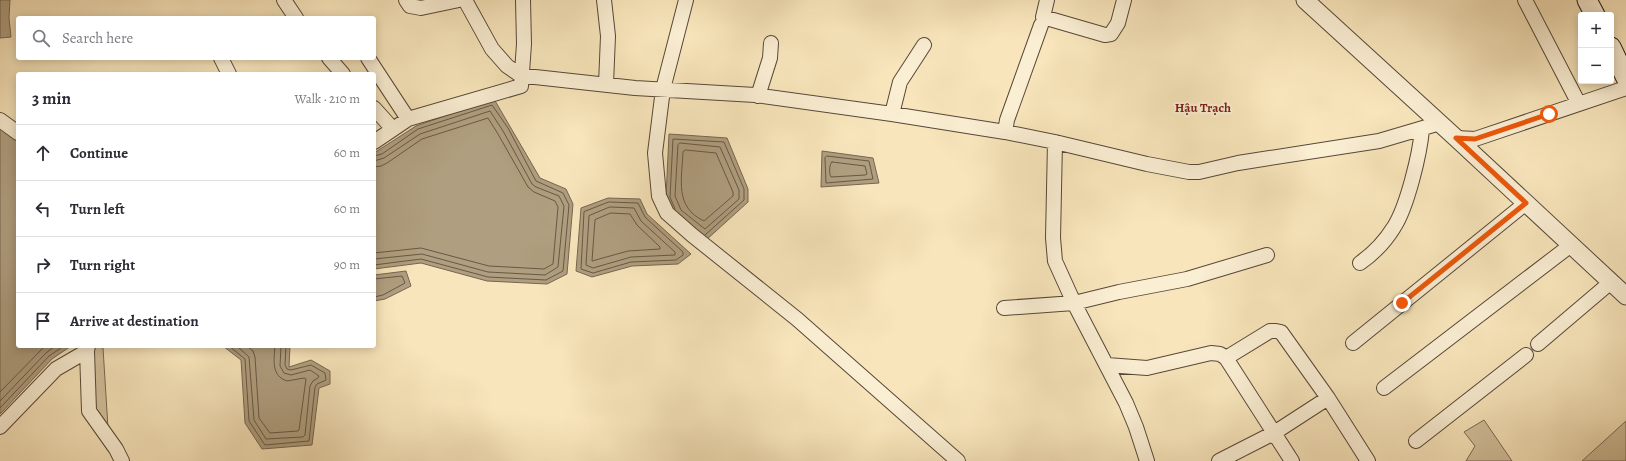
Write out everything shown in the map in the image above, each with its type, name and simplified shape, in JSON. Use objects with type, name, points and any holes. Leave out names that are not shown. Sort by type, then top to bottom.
[{"type":"main road","points":[[1587,0],[1593,12]]},
{"type":"main road","points":[[1611,48],[1626,78]]},
{"type":"street","points":[[284,0],[295,16]]},
{"type":"street","points":[[406,0],[410,6],[421,8],[459,0]]},
{"type":"street","points":[[465,0],[492,49],[508,66],[523,77],[758,96],[892,114],[1005,132],[1189,172],[1199,172],[1238,163],[1379,141],[1440,123]]},
{"type":"street","points":[[376,140],[392,128],[408,119],[521,86],[523,77],[524,44],[523,0]]},
{"type":"street","points":[[604,0],[608,36],[606,84]]},
{"type":"street","points":[[686,0],[663,89],[655,153],[659,196],[667,213],[692,235],[797,319],[958,461]]},
{"type":"street","points":[[1047,0],[1043,17],[1105,35],[1111,34],[1116,28],[1124,0]]},
{"type":"street","points":[[1305,0],[1626,296]]},
{"type":"street","points":[[1524,0],[1579,104]]},
{"type":"street","points":[[1005,132],[1007,120],[1041,25]]},
{"type":"street","points":[[758,96],[770,58],[771,43]]},
{"type":"street","points":[[892,114],[900,82],[924,45]]},
{"type":"street","points":[[222,60],[228,72]]},
{"type":"street","points":[[331,60],[341,72]]},
{"type":"street","points":[[369,60],[408,119]]},
{"type":"street","points":[[1456,138],[1475,139],[1626,88]]},
{"type":"street","points":[[376,110],[392,128]]},
{"type":"street","points":[[0,120],[16,132]]},
{"type":"street","points":[[1360,263],[1370,256],[1394,228],[1399,219],[1404,207],[1417,160],[1422,129]]},
{"type":"street","points":[[1054,142],[1053,253],[1055,261],[1074,303],[1136,426],[1147,461]]},
{"type":"street","points":[[1353,343],[1526,203]]},
{"type":"street","points":[[1384,388],[1571,245]]},
{"type":"street","points":[[1004,308],[1074,303],[1119,292],[1187,279],[1267,255]]},
{"type":"street","points":[[1538,344],[1611,282]]},
{"type":"street","points":[[1226,358],[1270,331],[1281,332],[1328,398],[1368,461]]},
{"type":"street","points":[[0,427],[56,369],[88,349]]},
{"type":"street","points":[[88,349],[89,411],[116,449],[122,461]]},
{"type":"street","points":[[1107,366],[1146,368],[1211,353],[1220,354],[1226,358],[1292,461]]},
{"type":"street","points":[[1416,441],[1526,355]]},
{"type":"street","points":[[1218,461],[1274,432],[1328,398]]},
{"type":"shaded area","points":[[94,348],[103,348],[108,428],[94,410]]},
{"type":"shaded area","points":[[1484,420],[1512,461],[1466,461],[1475,446],[1464,432]]},
{"type":"shaded area","points":[[1626,421],[1626,461],[1582,461]]},
{"type":"water","points":[[0,0],[10,0],[9,18],[11,37],[0,38]]},
{"type":"water","points":[[494,99],[540,178],[566,189],[573,204],[567,274],[547,284],[487,281],[421,263],[376,269],[376,152],[416,126]]},
{"type":"water","points":[[0,128],[16,140],[16,348],[68,348],[52,359],[0,414]]},
{"type":"water","points":[[669,134],[727,138],[748,189],[748,202],[705,241],[673,216],[666,198]]},
{"type":"water","points":[[822,151],[873,158],[879,183],[821,187]]},
{"type":"water","points":[[608,198],[640,199],[647,214],[691,254],[678,264],[632,266],[592,277],[576,271],[581,208]]},
{"type":"water","points":[[406,271],[411,286],[385,299],[376,301],[376,275]]},
{"type":"water","points":[[226,348],[290,348],[289,367],[311,360],[330,371],[330,384],[319,388],[312,445],[262,449],[245,423],[241,360]]},
{"type":"district","name":"Hậu Trạch","points":[[1203,107]]},
{"type":"route","points":[[1402,303],[1526,203],[1456,138],[1475,139],[1549,114]]}]
